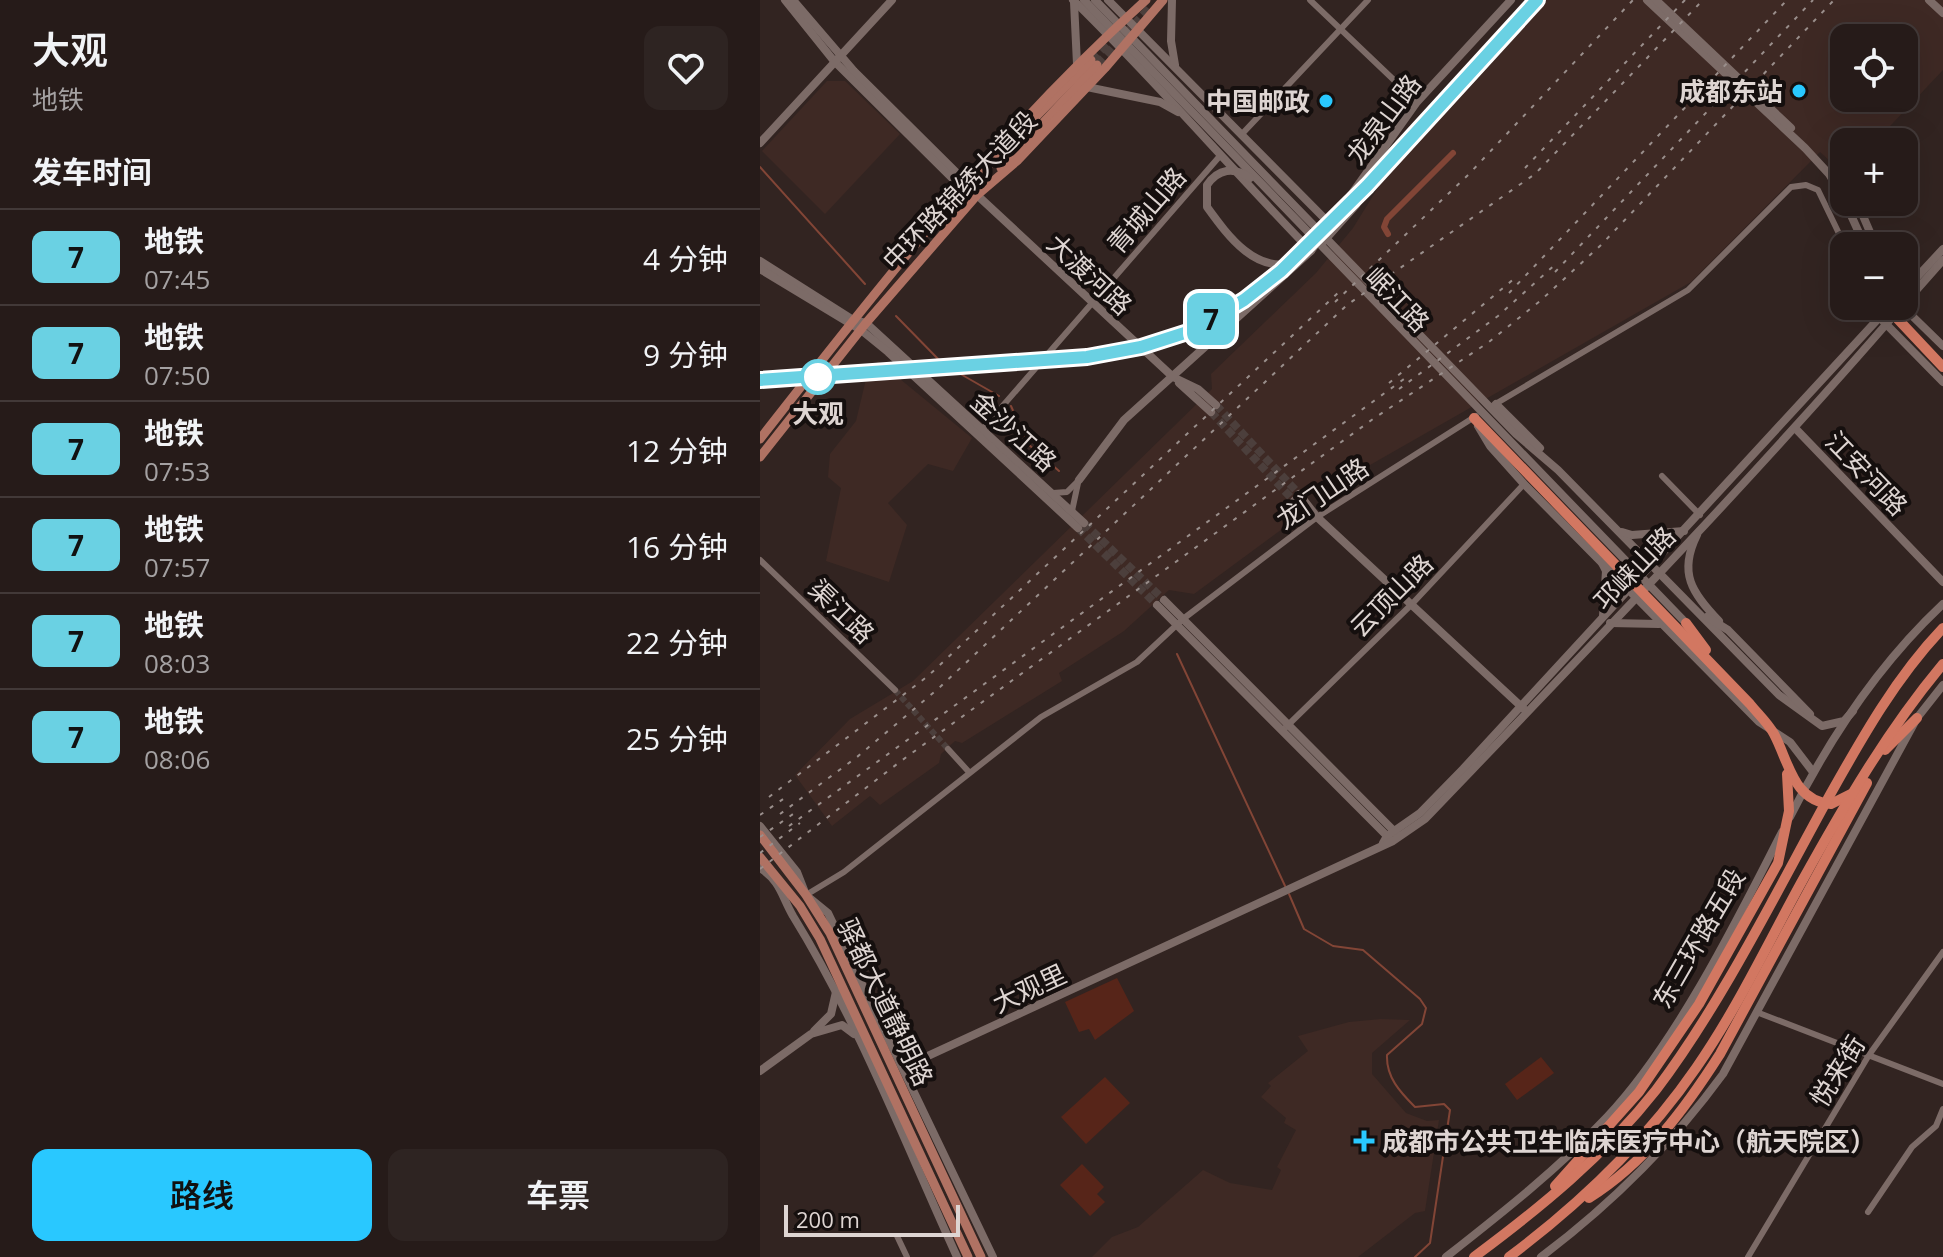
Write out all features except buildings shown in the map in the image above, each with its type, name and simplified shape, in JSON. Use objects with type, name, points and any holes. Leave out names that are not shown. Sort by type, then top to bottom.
[{"type":"highway","points":[[1907,320],[1943,367]]},
{"type":"highway","points":[[1474,418],[1772,730],[1787,764],[1807,797],[1831,804],[1861,786],[1911,704],[1943,664]]},
{"type":"highway","points":[[1686,623],[1729,682]]},
{"type":"highway","name":"东三环路五段","points":[[1474,1257],[1527,1217],[1604,1148],[1664,1079],[1705,1016],[1871,725],[1907,672],[1943,628]]},
{"type":"highway","points":[[1509,1257],[1573,1206],[1649,1130],[1697,1066],[1874,764],[1922,696],[1943,674]]},
{"type":"highway","points":[[1573,1206],[1619,1178],[1658,1139],[1693,1095],[1720,1054],[1874,764],[1917,718]]},
{"type":"highway","points":[[1527,1217],[1652,1075],[1699,1004],[1778,863],[1789,811],[1787,764]]},
{"type":"main road","name":"中环路锦绣大道段","points":[[760,439],[851,322],[967,187],[989,155],[1077,64],[1146,0]]},
{"type":"main road","name":"中环路锦绣大道段","points":[[761,457],[864,327],[977,195],[1018,160],[1163,0]]},
{"type":"main road","points":[[967,187],[1094,62],[977,195]]},
{"type":"main road","points":[[760,835],[806,895]]},
{"type":"main road","points":[[760,857],[777,879]]},
{"type":"main road","name":"驿都大道静明路","points":[[777,879],[820,939],[968,1257]]},
{"type":"main road","name":"驿都大道静明路","points":[[806,895],[830,933],[885,1045],[981,1257]]},
{"type":"street","points":[[785,0],[836,58],[967,187]]},
{"type":"street","points":[[793,0],[836,58]]},
{"type":"street","points":[[760,143],[892,0]]},
{"type":"street","points":[[1074,0],[1311,251]]},
{"type":"street","points":[[1074,0],[1077,64]]},
{"type":"street","name":"岷江路","points":[[1084,0],[1686,623]]},
{"type":"street","name":"岷江路","points":[[1095,0],[1516,434],[1558,470],[1725,633]]},
{"type":"street","points":[[1108,0],[1331,225]]},
{"type":"street","points":[[1172,0],[1171,41],[1175,66]]},
{"type":"street","points":[[1310,0],[1417,102]]},
{"type":"street","points":[[1242,134],[1368,0]]},
{"type":"street","points":[[1267,191],[1244,174],[1226,170],[1207,185],[1207,207],[1257,260],[1277,265],[1299,261],[1314,251],[1347,217],[1418,105],[1511,0]]},
{"type":"street","points":[[1462,53],[1470,39],[1511,0]]},
{"type":"street","name":"龙泉山路","points":[[1053,493],[1067,492],[1124,420],[1311,251],[1417,102],[1511,0]]},
{"type":"street","points":[[1647,0],[1829,174]]},
{"type":"street","points":[[1656,0],[1785,121],[1805,148]]},
{"type":"street","points":[[1926,0],[1941,11]]},
{"type":"street","points":[[1087,87],[1160,102],[1185,116]]},
{"type":"street","name":"青城山路","points":[[980,432],[1219,157]]},
{"type":"street","name":"龙门山路","points":[[806,895],[844,872],[968,771],[1041,717],[1137,662],[1180,622],[1317,517],[1496,404],[1688,290],[1791,187],[1806,185],[1818,190],[1838,232]]},
{"type":"street","name":"大渡河路","points":[[977,195],[1173,377],[1198,389],[1214,409]]},
{"type":"street","points":[[1918,276],[1943,249]]},
{"type":"street","name":"邛崃山路","points":[[1918,286],[1943,260]]},
{"type":"street","name":"金沙江路","points":[[760,261],[851,322]]},
{"type":"street","name":"金沙江路","points":[[760,269],[864,327],[1081,525],[1072,511],[1053,493],[980,432]]},
{"type":"street","points":[[1912,320],[1943,346]]},
{"type":"street","points":[[1883,321],[1943,382]]},
{"type":"street","name":"邛崃山路","points":[[1656,567],[1702,526],[1795,428],[1883,321]]},
{"type":"street","name":"邛崃山路","points":[[1170,945],[1391,838],[1420,813],[1606,621],[1685,530],[1883,321]]},
{"type":"street","points":[[1496,404],[1725,633]]},
{"type":"street","points":[[1474,418],[1490,446],[1524,484],[1759,722],[1790,742],[1813,772]]},
{"type":"street","name":"江安河路","points":[[1795,428],[1943,582]]},
{"type":"street","points":[[1662,476],[1700,515]]},
{"type":"street","points":[[1072,511],[1079,480]]},
{"type":"street","name":"云顶山路","points":[[1285,727],[1412,604],[1524,484]]},
{"type":"street","points":[[1296,497],[1523,708]]},
{"type":"street","points":[[1702,526],[1691,548],[1689,581],[1701,603],[1725,633],[1794,709],[1822,726],[1844,721],[1853,711]]},
{"type":"street","points":[[1622,532],[1632,535],[1685,530]]},
{"type":"street","points":[[1600,559],[1606,571],[1606,621],[1654,622],[1664,626]]},
{"type":"street","name":"渠江路","points":[[760,560],[895,690]]},
{"type":"street","points":[[1161,603],[1391,838]]},
{"type":"street","name":"东三环路五段","points":[[1446,1257],[1534,1188],[1608,1116],[1648,1067],[1710,965],[1813,772],[1853,711],[1919,626],[1943,604]]},
{"type":"street","points":[[1545,1256],[1625,1187],[1697,1109],[1759,1013],[1917,718],[1943,685]]},
{"type":"street","points":[[948,749],[968,771]]},
{"type":"street","name":"驿都大道静明路","points":[[760,826],[797,872],[806,895]]},
{"type":"street","name":"驿都大道静明路","points":[[760,868],[777,879]]},
{"type":"street","points":[[777,879],[791,912],[858,1037],[957,1257]]},
{"type":"street","points":[[806,895],[828,913],[993,1257]]},
{"type":"street","name":"大观里","points":[[904,1067],[1170,945]]},
{"type":"street","name":"悦来街","points":[[1748,1257],[1869,1055],[1943,952]]},
{"type":"street","points":[[760,1071],[811,1034],[831,1014],[836,992]]},
{"type":"street","points":[[1759,1013],[1943,1084]]},
{"type":"street","points":[[811,1034],[842,1025],[858,1037]]},
{"type":"street","points":[[1868,1212],[1912,1147],[1936,1126],[1943,1109]]},
{"type":"street","points":[[897,1236],[907,1257]]},
{"type":"shaded area","points":[[1528,0],[1943,0],[1943,70],[1918,96],[1918,24],[1830,24],[1830,112],[1903,112],[1888,128],[1830,128],[1830,161],[1820,152],[1691,282],[1335,485],[1312,485],[1295,507],[1293,521],[1194,594],[1169,590],[1124,631],[1059,673],[1062,681],[962,743],[955,741],[941,754],[939,763],[880,805],[870,796],[832,826],[795,775],[850,719],[913,681],[1212,389],[1211,374],[1316,273],[1353,228],[1418,123]]},
{"type":"shaded area","points":[[827,81],[845,81],[900,134],[825,214],[762,151]]},
{"type":"shaded area","points":[[878,361],[972,438],[953,471],[928,464],[888,503],[907,525],[889,582],[826,561],[841,488],[828,477],[830,454],[856,421],[866,379]]},
{"type":"shaded area","points":[[1117,978],[1134,1011],[1095,1040],[1089,1029],[1079,1032],[1065,1002]]},
{"type":"shaded area","name":"成都市公共卫生临床医疗中心（航天院区）","points":[[1410,1020],[1372,1053],[1372,1074],[1406,1113],[1427,1121],[1439,1120],[1425,1211],[1415,1213],[1358,1257],[1092,1257],[1112,1237],[1138,1227],[1203,1170],[1230,1183],[1272,1190],[1281,1170],[1277,1167],[1296,1130],[1284,1123],[1286,1118],[1261,1097],[1271,1086],[1268,1083],[1308,1051],[1298,1036],[1349,1022]]},
{"type":"shaded area","points":[[1541,1057],[1554,1073],[1517,1100],[1505,1084]]},
{"type":"shaded area","points":[[1105,1077],[1130,1103],[1086,1144],[1061,1117]]},
{"type":"shaded area","points":[[1082,1164],[1104,1187],[1097,1194],[1105,1202],[1090,1216],[1060,1185]]},
{"type":"waterway","points":[[1388,234],[1384,227],[1387,219],[1453,153]]},
{"type":"waterway","points":[[760,167],[865,284]]},
{"type":"waterway","points":[[896,316],[943,364],[999,396]]},
{"type":"waterway","points":[[1011,406],[1028,444],[1059,471]]},
{"type":"waterway","points":[[1177,654],[1286,888]]},
{"type":"waterway","points":[[1289,894],[1304,929],[1333,946],[1363,950],[1420,999],[1426,1008],[1422,1024],[1387,1055],[1391,1077],[1415,1107],[1444,1104],[1450,1110],[1430,1243],[1415,1257]]},
{"type":"tunnel","points":[[1097,65],[1152,6]]},
{"type":"tunnel","points":[[1091,60],[1116,34]]},
{"type":"tunnel","points":[[1216,405],[1299,494]]},
{"type":"tunnel","points":[[1211,412],[1294,501]]},
{"type":"tunnel","points":[[1084,523],[1164,600]]},
{"type":"tunnel","points":[[1078,528],[1157,605]]},
{"type":"tunnel","points":[[895,690],[948,749]]},
{"type":"railway","points":[[1335,302],[1469,174],[1633,0]]},
{"type":"railway","points":[[1525,168],[1685,0]]},
{"type":"railway","points":[[780,814],[857,757],[939,688],[1347,305],[1535,174],[1703,0]]},
{"type":"railway","points":[[1509,293],[1787,0]]},
{"type":"railway","points":[[1555,272],[1813,0]]},
{"type":"railway","points":[[760,869],[901,761],[1373,419],[1489,342],[1540,301],[1601,245],[1834,0]]},
{"type":"railway","points":[[1399,389],[1498,316],[1558,262]]},
{"type":"railway","points":[[1389,383],[1515,278]]},
{"type":"railway","points":[[769,797],[928,676],[1340,291]]},
{"type":"railway","points":[[789,826],[1404,379]]},
{"type":"railway","points":[[760,815],[786,797]]},
{"type":"railway","points":[[760,837],[796,812]]},
{"type":"railway","points":[[760,853],[800,823]]},
{"type":"metro line","name":"7","points":[[760,380],[1087,357],[1141,347],[1194,330],[1244,300],[1299,256],[1537,0]]},
{"type":"place","name":"成都东站","points":[[1799,91]]},
{"type":"place","name":"中国邮政","points":[[1326,101]]},
{"type":"place","name":"大观","points":[[818,377]]},
{"type":"place","name":"成都市公共卫生临床医疗中心（航天院区）","points":[[1364,1141]]}]
